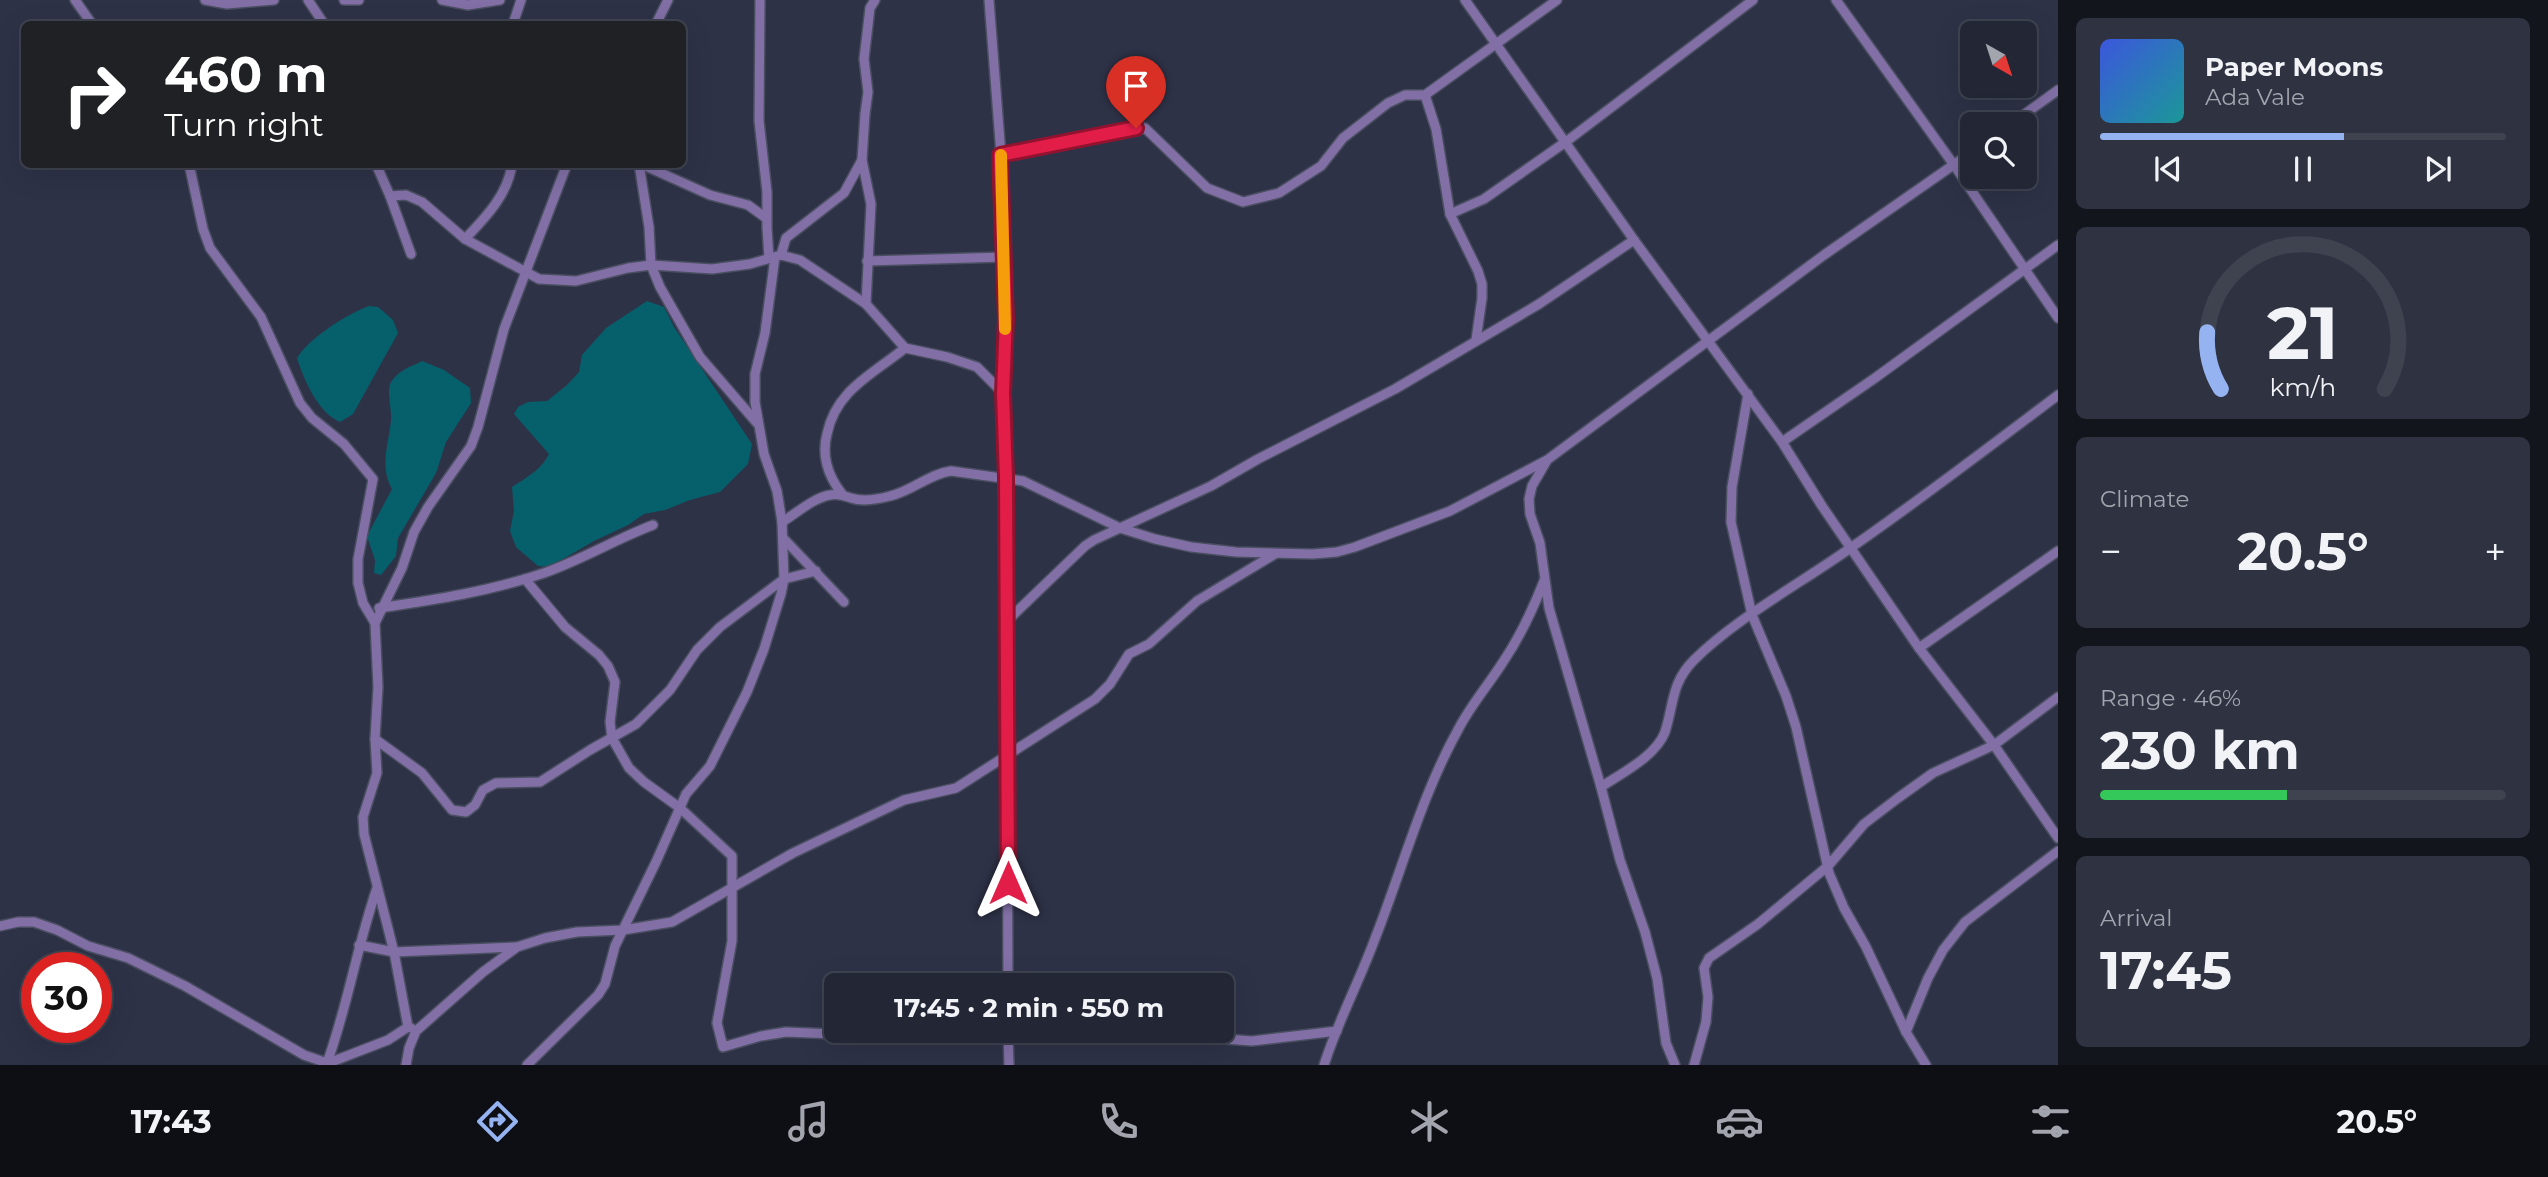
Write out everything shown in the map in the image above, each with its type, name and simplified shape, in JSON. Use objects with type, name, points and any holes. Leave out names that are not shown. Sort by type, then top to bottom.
[{"type":"street","points":[[75,0],[90,21]]},
{"type":"street","points":[[205,0],[227,4],[274,0]]},
{"type":"street","points":[[308,0],[322,21]]},
{"type":"street","points":[[344,0],[359,0]]},
{"type":"street","points":[[442,0],[468,5],[500,0]]},
{"type":"street","points":[[514,21],[521,0]]},
{"type":"street","points":[[658,21],[668,0]]},
{"type":"street","points":[[527,1065],[598,995],[605,984],[615,946],[686,794],[710,766],[747,692],[764,649],[784,579],[784,539],[777,491],[764,454],[755,402],[755,374],[765,333],[775,256],[766,218],[766,176],[759,121],[760,0]]},
{"type":"street","points":[[866,304],[871,204],[862,160],[863,125],[869,92],[864,59],[870,8],[875,0]]},
{"type":"street","points":[[989,0],[1005,257],[1003,393],[1006,477],[1008,973]]},
{"type":"street","points":[[1465,0],[1567,141],[1634,240],[1782,442],[1919,648],[1994,745],[2058,838]]},
{"type":"street","points":[[1000,155],[1145,128],[1207,188],[1243,202],[1251,201],[1279,193],[1321,166],[1343,138],[1388,103],[1405,95],[1425,95],[1557,0]]},
{"type":"street","points":[[1450,214],[1484,199],[1567,141],[1753,0]]},
{"type":"street","points":[[1836,0],[1954,165],[2058,318]]},
{"type":"street","points":[[2028,112],[2058,90]]},
{"type":"street","points":[[1425,95],[1439,141],[1450,214],[1482,284],[1476,340]]},
{"type":"street","points":[[775,256],[786,238],[844,193],[862,160]]},
{"type":"street","points":[[905,348],[851,390],[835,407],[824,444],[824,459],[835,486],[842,494],[853,499],[890,496],[909,490],[941,472],[1006,477],[1036,486],[1060,501],[1121,528],[1191,547],[1277,553],[1337,552],[1450,511],[1547,460],[1824,255],[1960,161]]},
{"type":"street","points":[[190,168],[203,229],[210,248],[261,317],[300,403],[312,418],[344,444],[373,479],[358,559],[358,583],[367,610],[375,622]]},
{"type":"street","points":[[378,168],[411,254]]},
{"type":"street","points":[[465,239],[494,207],[503,192],[511,168]]},
{"type":"street","points":[[407,1064],[412,1029],[363,825],[377,773],[375,739],[378,687],[375,622],[402,568],[414,532],[428,507],[471,446],[504,329],[565,168]]},
{"type":"street","points":[[641,168],[651,265],[660,287],[700,357],[758,424]]},
{"type":"street","points":[[649,168],[710,195],[748,205],[766,218]]},
{"type":"street","points":[[390,196],[406,195],[422,202],[465,239],[539,279],[576,281],[651,265],[712,269],[750,264],[775,256],[811,266],[866,304],[905,348],[977,367],[1003,393]]},
{"type":"street","points":[[1007,621],[1085,546],[1211,486],[1258,458],[1384,395],[1539,303],[1634,240]]},
{"type":"street","points":[[1782,442],[2058,245]]},
{"type":"street","points":[[867,261],[1005,257]]},
{"type":"street","points":[[1748,394],[1732,487],[1731,522],[1752,615],[1796,726],[1828,866],[1844,908],[1866,947],[1906,1032],[1926,1065]]},
{"type":"street","points":[[1601,786],[1653,750],[1664,734],[1672,695],[1681,675],[1693,660],[1752,615],[1851,548],[2058,395]]},
{"type":"street","points":[[1547,460],[1532,486],[1529,499],[1530,514],[1540,543],[1549,608],[1620,860],[1645,932],[1657,978],[1666,1043],[1675,1065]]},
{"type":"street","points":[[782,522],[821,498],[842,494]]},
{"type":"street","points":[[367,610],[430,601],[525,579],[547,572],[653,525]]},
{"type":"street","points":[[784,539],[844,602]]},
{"type":"street","points":[[1919,648],[2058,551]]},
{"type":"street","points":[[359,945],[394,952],[517,947],[577,932],[622,930],[672,922],[793,853],[904,800],[956,788],[1105,691],[1129,654],[1149,644],[1197,601],[1277,553]]},
{"type":"street","points":[[375,739],[422,773],[452,810],[461,813],[471,810],[483,790],[496,783],[540,782],[636,724],[670,690],[697,650],[720,627],[784,579],[816,571]]},
{"type":"street","points":[[525,579],[565,627],[599,655],[608,666],[615,682],[612,738],[624,760],[636,775],[680,808],[732,856],[732,941],[717,1023],[723,1047],[786,1032],[824,1033]]},
{"type":"street","points":[[1324,1065],[1377,935],[1419,816],[1440,766],[1459,727],[1505,660],[1545,579]]},
{"type":"street","points":[[1694,1065],[1706,1022],[1708,998],[1704,968],[1709,958],[1758,924],[1828,866],[1864,824],[1933,773],[1994,745],[2058,697]]},
{"type":"street","points":[[1906,1032],[1928,978],[1943,950],[1965,922],[2058,851]]},
{"type":"street","points":[[326,1064],[349,997],[359,945],[377,888]]},
{"type":"street","points":[[0,926],[34,922],[88,946],[128,958],[185,986],[304,1055],[326,1064],[412,1029],[517,947]]},
{"type":"street","points":[[1234,1040],[1252,1041],[1337,1031]]},
{"type":"street","points":[[1009,1043],[1009,1065]]},
{"type":"shaded area","points":[[647,301],[664,307],[674,327],[752,444],[748,464],[720,492],[644,514],[549,567],[538,566],[516,547],[510,531],[514,511],[512,487],[538,469],[549,454],[514,414],[518,407],[528,402],[547,401],[567,385],[579,372],[582,355],[606,328]]},
{"type":"shaded area","points":[[369,306],[378,307],[393,320],[398,333],[353,414],[340,422],[332,418],[319,404],[308,386],[297,358],[329,328]]},
{"type":"shaded area","points":[[422,361],[444,370],[470,388],[471,403],[446,442],[436,473],[398,538],[396,556],[381,575],[374,573],[375,560],[367,536],[392,489],[385,463],[391,420],[390,386],[401,372]]},
{"type":"slow traffic","points":[[1001,155],[1005,329]]},
{"type":"route","points":[[1008,883],[1006,477],[1003,393],[1006,319],[1000,155],[1136,128]]}]
